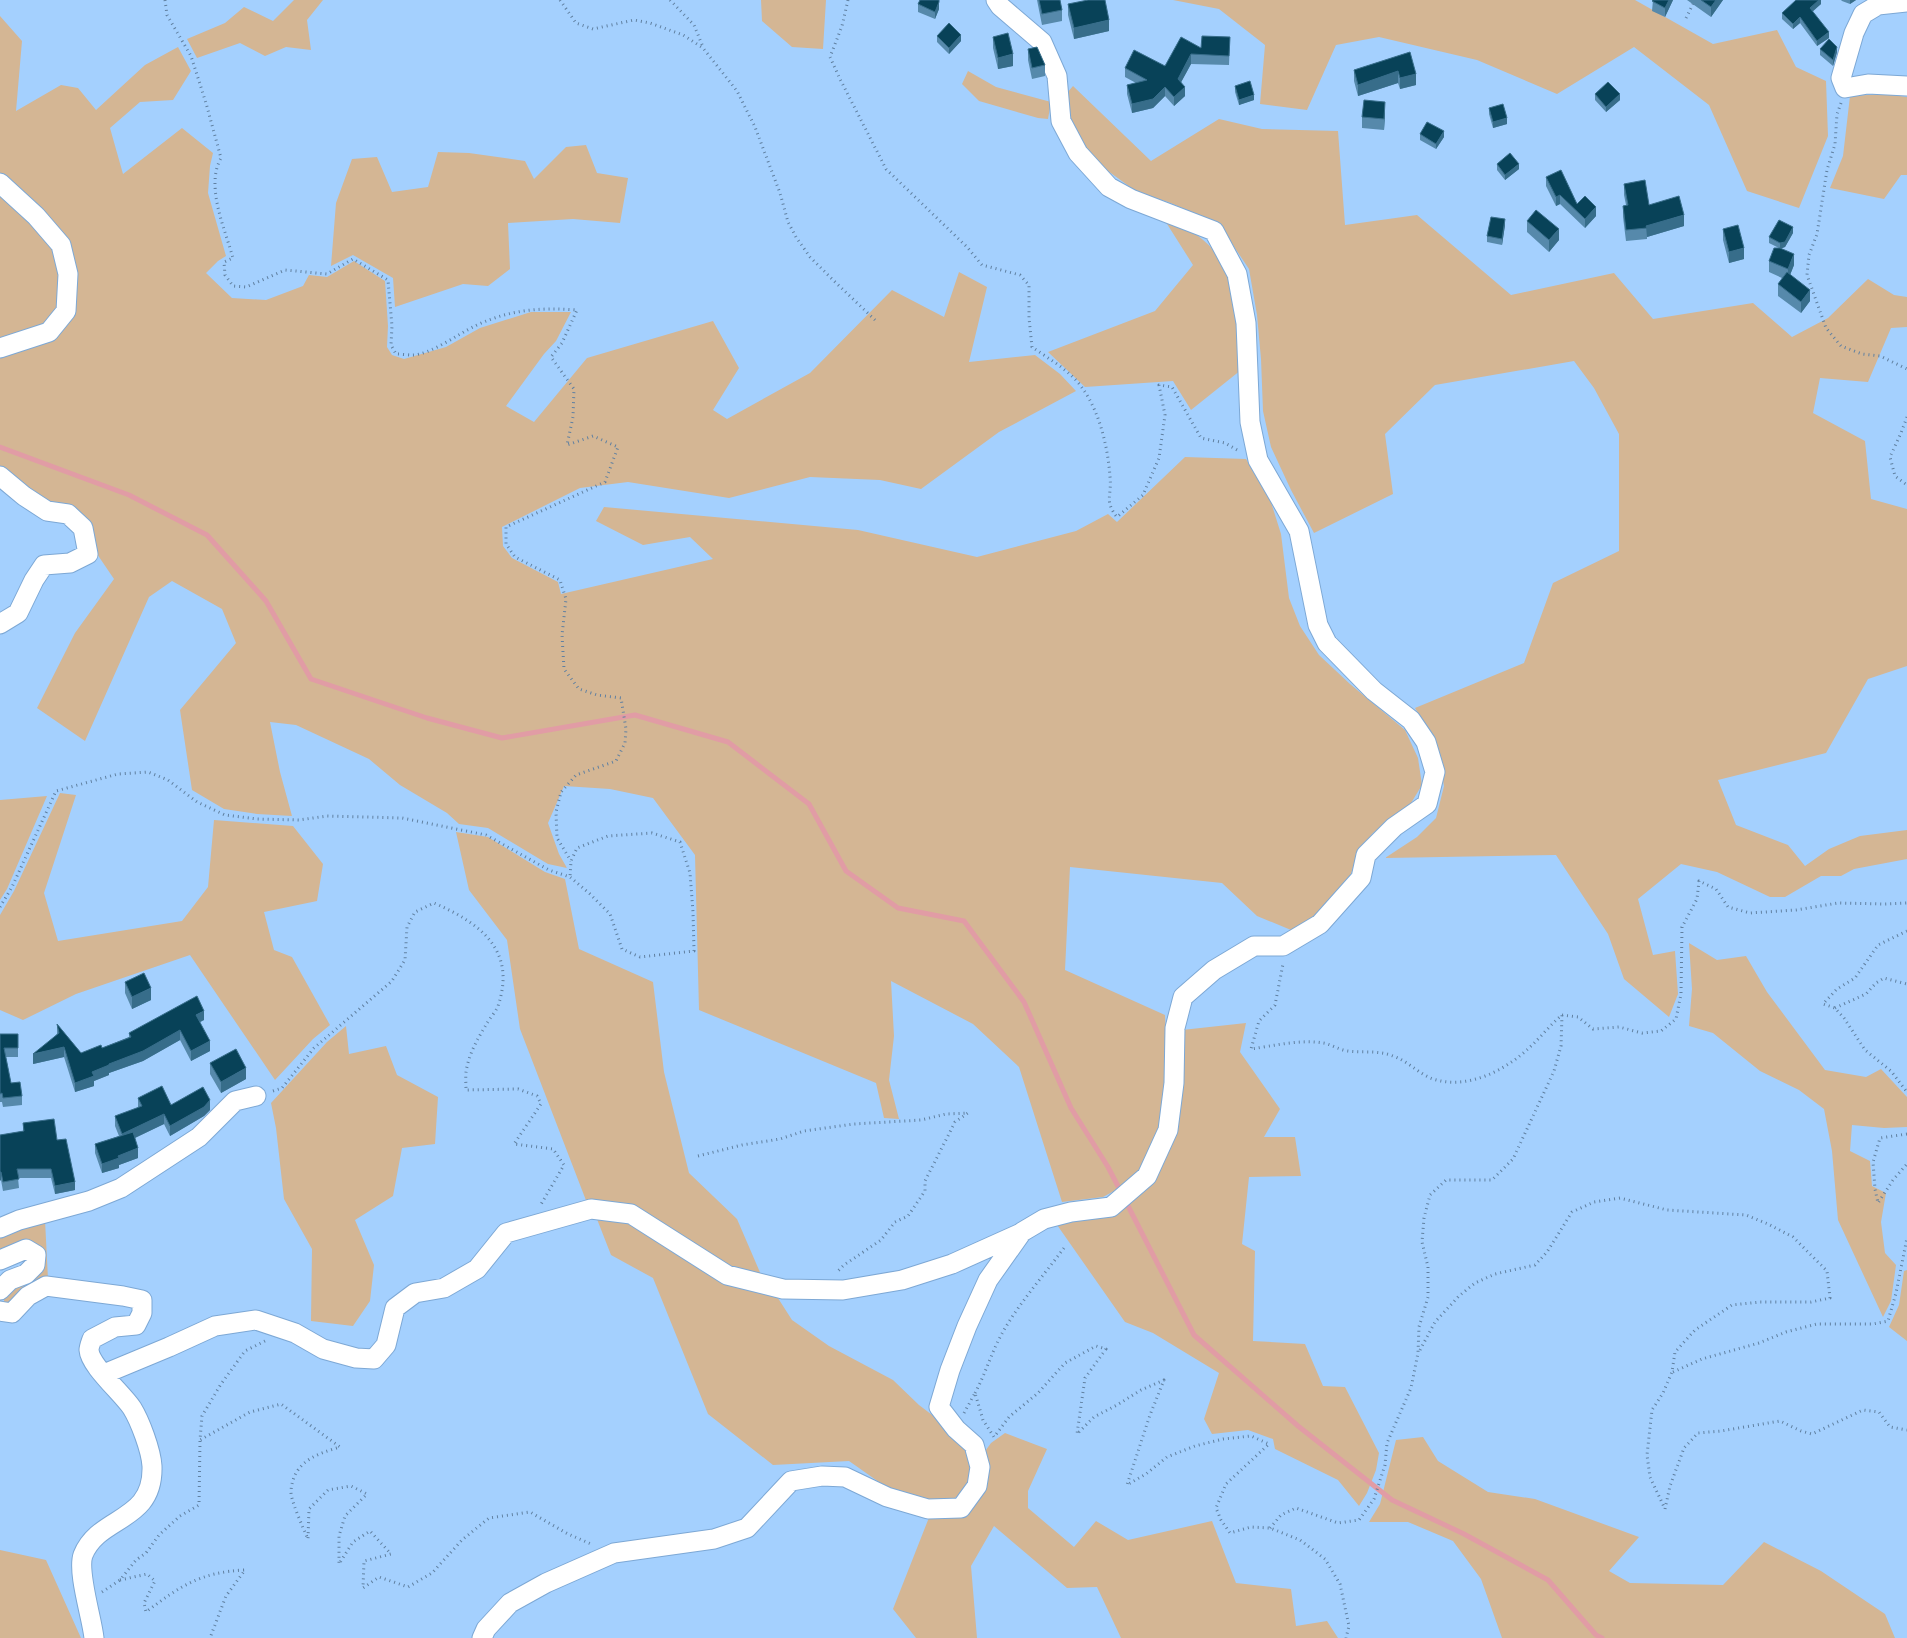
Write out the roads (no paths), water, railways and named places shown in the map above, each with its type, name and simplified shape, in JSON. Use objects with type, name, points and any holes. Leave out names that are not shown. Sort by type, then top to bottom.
[{"type":"street","points":[[104,1374],[169,1348],[215,1326],[256,1320],[295,1333],[323,1349],[356,1358],[374,1359],[386,1345],[396,1308],[415,1293],[444,1288],[477,1270],[506,1233],[591,1209],[631,1214],[727,1275],[783,1289],[842,1290],[902,1280],[952,1264],[1022,1232],[1044,1218],[1111,1207],[1147,1176],[1168,1130],[1174,1083],[1174,1028],[1183,997],[1214,970],[1254,946],[1283,946],[1320,924],[1361,878],[1366,855],[1394,827],[1427,804],[1435,772],[1426,742],[1411,720],[1374,691],[1328,643],[1318,625],[1299,531],[1258,460],[1250,422],[1246,323],[1237,274],[1214,231],[1130,199],[1109,187],[1078,153],[1062,121],[1057,76],[1042,42],[1000,6],[996,0]]},
{"type":"street","points":[[1907,2],[1878,5],[1862,14],[1854,33],[1841,78],[1846,88],[1868,84],[1907,86]]},
{"type":"street","points":[[0,183],[36,216],[61,245],[68,274],[66,311],[49,332],[0,348]]},
{"type":"street","points":[[0,476],[24,496],[47,511],[68,514],[84,528],[88,554],[70,563],[44,564],[18,613],[0,624]]},
{"type":"street","points":[[0,1228],[19,1220],[89,1202],[121,1188],[199,1137],[235,1101],[256,1096]]},
{"type":"street","points":[[482,1638],[486,1630],[510,1603],[546,1583],[614,1553],[714,1539],[747,1528],[791,1481],[822,1476],[846,1477],[887,1497],[928,1509],[961,1508],[977,1486],[980,1466],[974,1445],[956,1429],[939,1407],[950,1370],[988,1280],[1022,1232]]},
{"type":"street","points":[[0,1260],[26,1248],[36,1255],[35,1265],[26,1274],[10,1280],[0,1290]]},
{"type":"street","points":[[0,1311],[12,1312],[28,1296],[46,1286],[142,1300],[142,1313],[136,1325],[115,1327],[92,1339],[88,1349],[93,1361],[132,1409],[146,1441],[152,1464],[150,1488],[141,1504],[96,1536],[83,1556],[83,1584],[94,1638]]},
{"type":"waterway","points":[[0,447],[129,495],[207,535],[266,601],[311,679],[427,718],[502,738],[635,715],[728,742],[809,804],[846,871],[898,908],[964,921],[1024,1002],[1071,1108],[1108,1167],[1121,1192]]},
{"type":"waterway","points":[[1125,1200],[1194,1335],[1298,1426],[1392,1500],[1464,1534],[1548,1580],[1596,1635],[1602,1638]]}]
